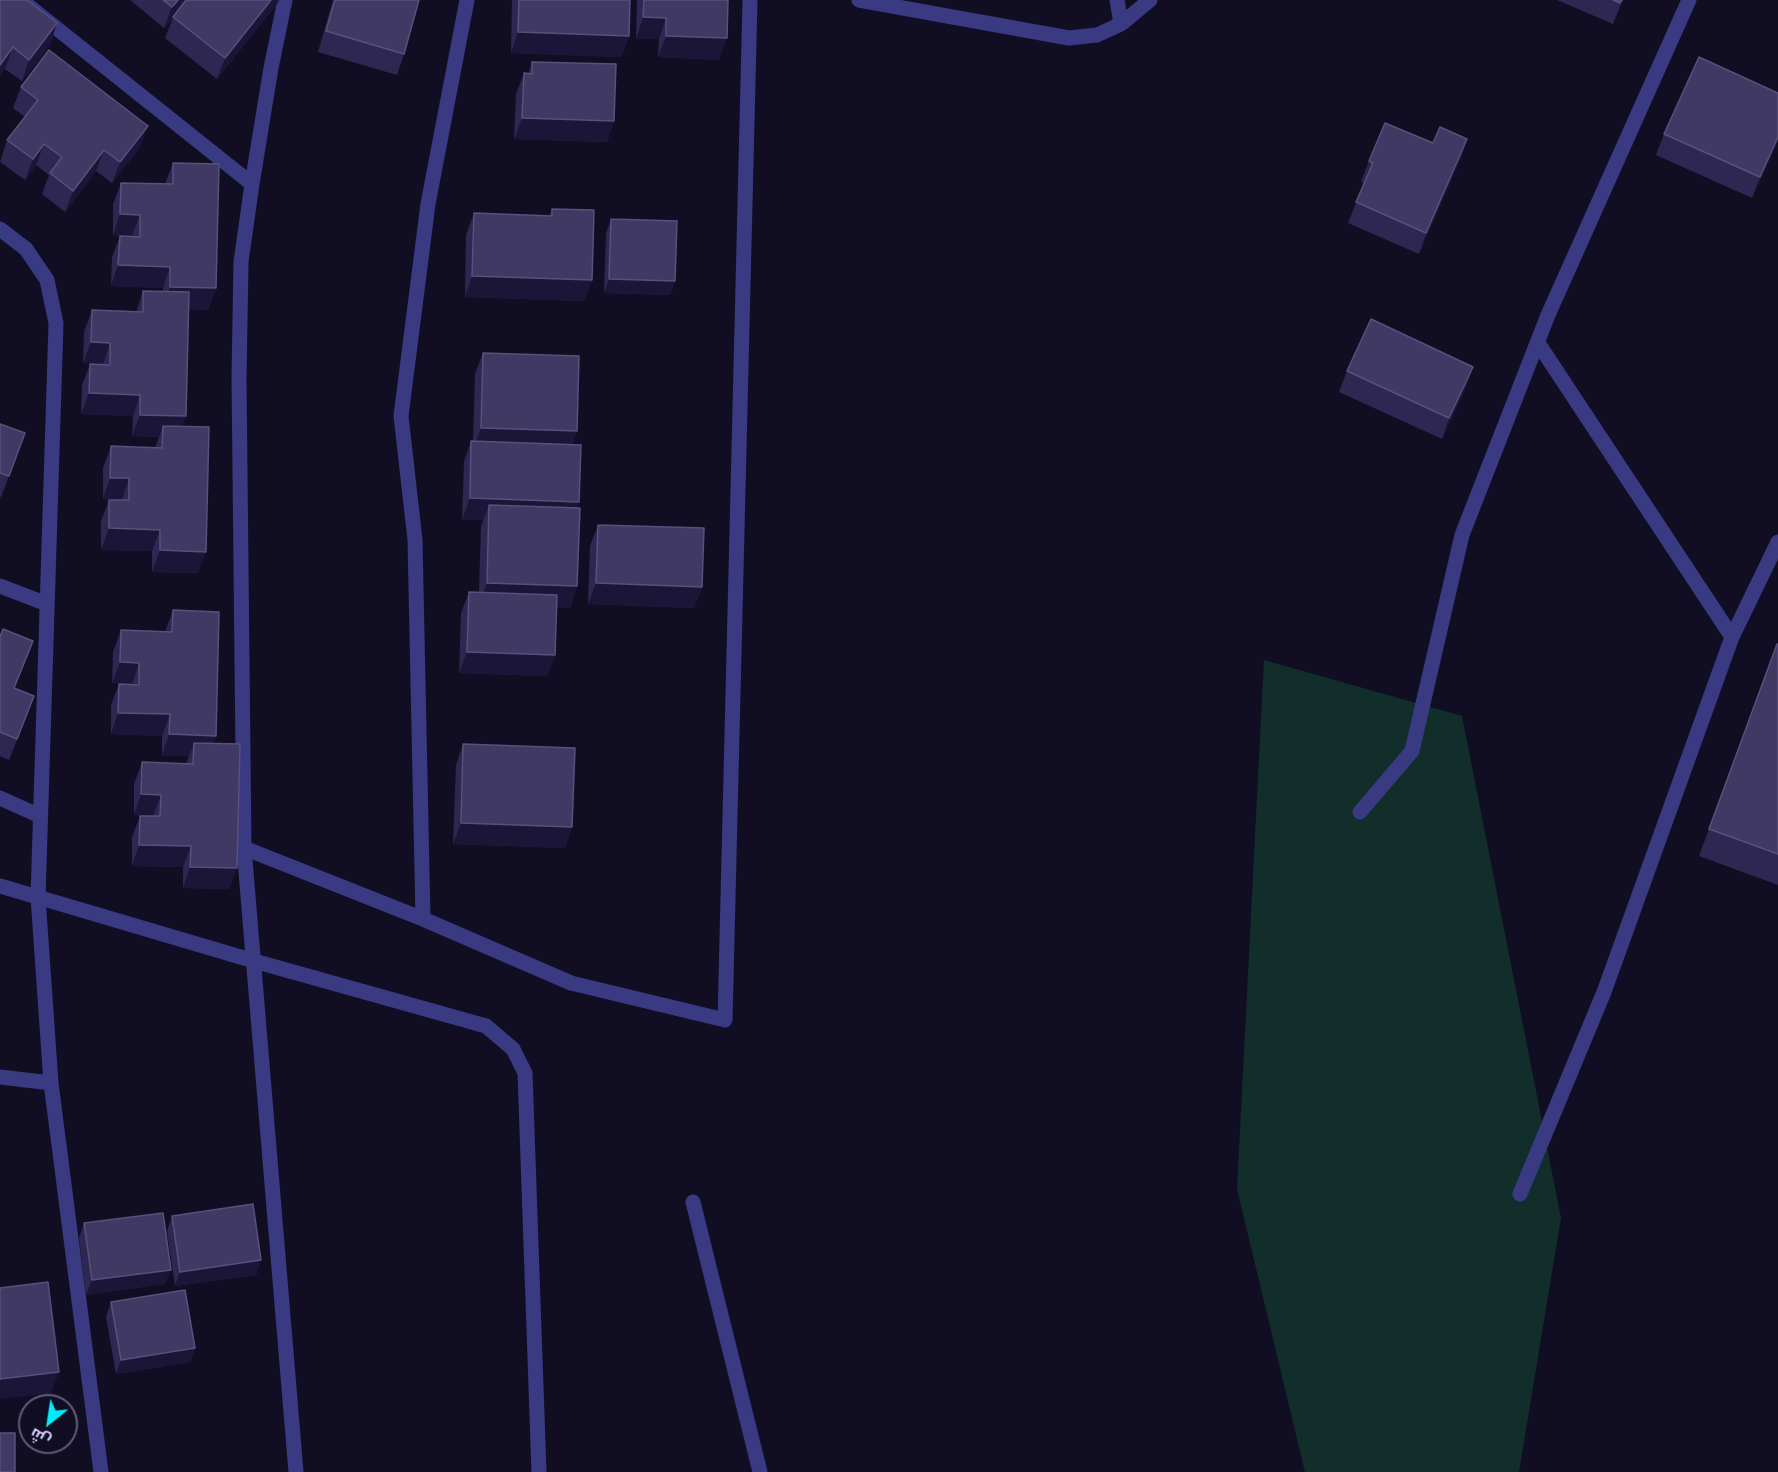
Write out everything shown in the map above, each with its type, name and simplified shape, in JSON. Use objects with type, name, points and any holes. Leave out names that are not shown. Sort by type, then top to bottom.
[{"type":"street","points":[[21,0],[252,184]]},
{"type":"street","points":[[285,0],[271,68],[241,262],[239,378],[244,848],[296,1472]]},
{"type":"street","points":[[423,919],[415,540],[401,416],[428,204],[467,0]]},
{"type":"street","points":[[244,848],[423,919],[571,983],[725,1020],[750,0]]},
{"type":"street","points":[[859,0],[1070,38],[1097,35],[1121,24],[1150,0]]},
{"type":"street","points":[[1117,0],[1121,24]]},
{"type":"street","points":[[1360,812],[1412,751],[1462,536],[1553,304],[1689,0]]},
{"type":"street","points":[[0,229],[26,249],[47,280],[56,323],[38,897],[51,1083],[101,1472]]},
{"type":"street","points":[[1538,343],[1732,637]]},
{"type":"street","points":[[1520,1194],[1604,992],[1732,637],[1778,542]]},
{"type":"street","points":[[0,586],[47,604]]},
{"type":"street","points":[[0,798],[40,816]]},
{"type":"street","points":[[0,886],[486,1026],[513,1049],[525,1072],[539,1472]]},
{"type":"street","points":[[0,1077],[51,1083]]},
{"type":"street","points":[[693,1202],[760,1472]]},
{"type":"green space","points":[[1264,660],[1462,716],[1561,1218],[1519,1472],[1305,1472],[1237,1189]]},
{"type":"building","points":[[0,0],[27,0],[57,23],[29,60],[13,47],[0,65]]},
{"type":"building","points":[[163,0],[178,0],[172,7]]},
{"type":"building","points":[[186,0],[271,0],[225,58],[173,17]]},
{"type":"building","points":[[335,0],[419,0],[404,54],[326,31]]},
{"type":"building","points":[[519,0],[630,0],[629,36],[518,32]]},
{"type":"building","points":[[644,0],[728,0],[727,38],[666,36],[666,18],[643,17]]},
{"type":"building","points":[[49,50],[148,126],[120,162],[104,150],[73,191],[50,173],[62,157],[44,144],[33,159],[7,140],[38,100],[21,87]]},
{"type":"building","points":[[1699,57],[1778,93],[1778,137],[1760,177],[1664,134]]},
{"type":"building","points":[[532,62],[616,64],[614,121],[522,118],[524,73],[532,74]]},
{"type":"building","points":[[1385,123],[1433,143],[1440,127],[1467,139],[1426,233],[1356,202],[1373,163],[1369,161]]},
{"type":"building","points":[[173,163],[219,164],[216,288],[170,287],[170,267],[118,265],[120,236],[140,237],[140,215],[120,214],[121,183],[173,184]]},
{"type":"building","points":[[552,209],[594,210],[592,280],[472,276],[474,213],[552,216]]},
{"type":"building","points":[[611,219],[677,221],[675,281],[609,279]]},
{"type":"building","points":[[143,291],[189,292],[186,416],[140,415],[140,395],[89,393],[90,364],[110,365],[110,343],[91,342],[92,310],[143,312]]},
{"type":"building","points":[[1371,319],[1473,367],[1449,418],[1347,371]]},
{"type":"building","points":[[483,353],[579,356],[577,431],[481,428]]},
{"type":"building","points":[[0,424],[25,433],[9,476],[0,473]]},
{"type":"building","points":[[163,426],[209,427],[206,552],[160,550],[160,530],[109,528],[109,500],[129,500],[129,478],[110,478],[111,446],[162,448]]},
{"type":"building","points":[[471,441],[581,445],[579,502],[470,498]]},
{"type":"building","points":[[489,505],[580,508],[577,586],[487,583]]},
{"type":"building","points":[[598,525],[704,528],[702,587],[596,583]]},
{"type":"building","points":[[469,592],[557,595],[555,655],[467,652]]},
{"type":"building","points":[[173,610],[219,612],[216,736],[169,734],[170,714],[118,713],[119,684],[139,685],[139,663],[120,662],[121,630],[172,632]]},
{"type":"building","points":[[3,629],[33,641],[14,688],[34,696],[17,739],[0,732],[0,637]]},
{"type":"building","points":[[1778,644],[1778,854],[1709,829]]},
{"type":"building","points":[[194,743],[240,744],[237,868],[190,867],[191,846],[139,845],[140,816],[160,816],[161,795],[141,794],[142,762],[193,764]]},
{"type":"building","points":[[463,744],[575,748],[572,827],[461,823]]},
{"type":"building","points":[[253,1204],[261,1260],[180,1272],[172,1216]]},
{"type":"building","points":[[163,1213],[171,1270],[92,1280],[84,1223]]},
{"type":"building","points":[[48,1282],[59,1372],[0,1379],[0,1288]]},
{"type":"building","points":[[185,1290],[195,1348],[121,1360],[111,1302]]},
{"type":"building","points":[[0,1433],[15,1433],[15,1472],[0,1472]]}]
